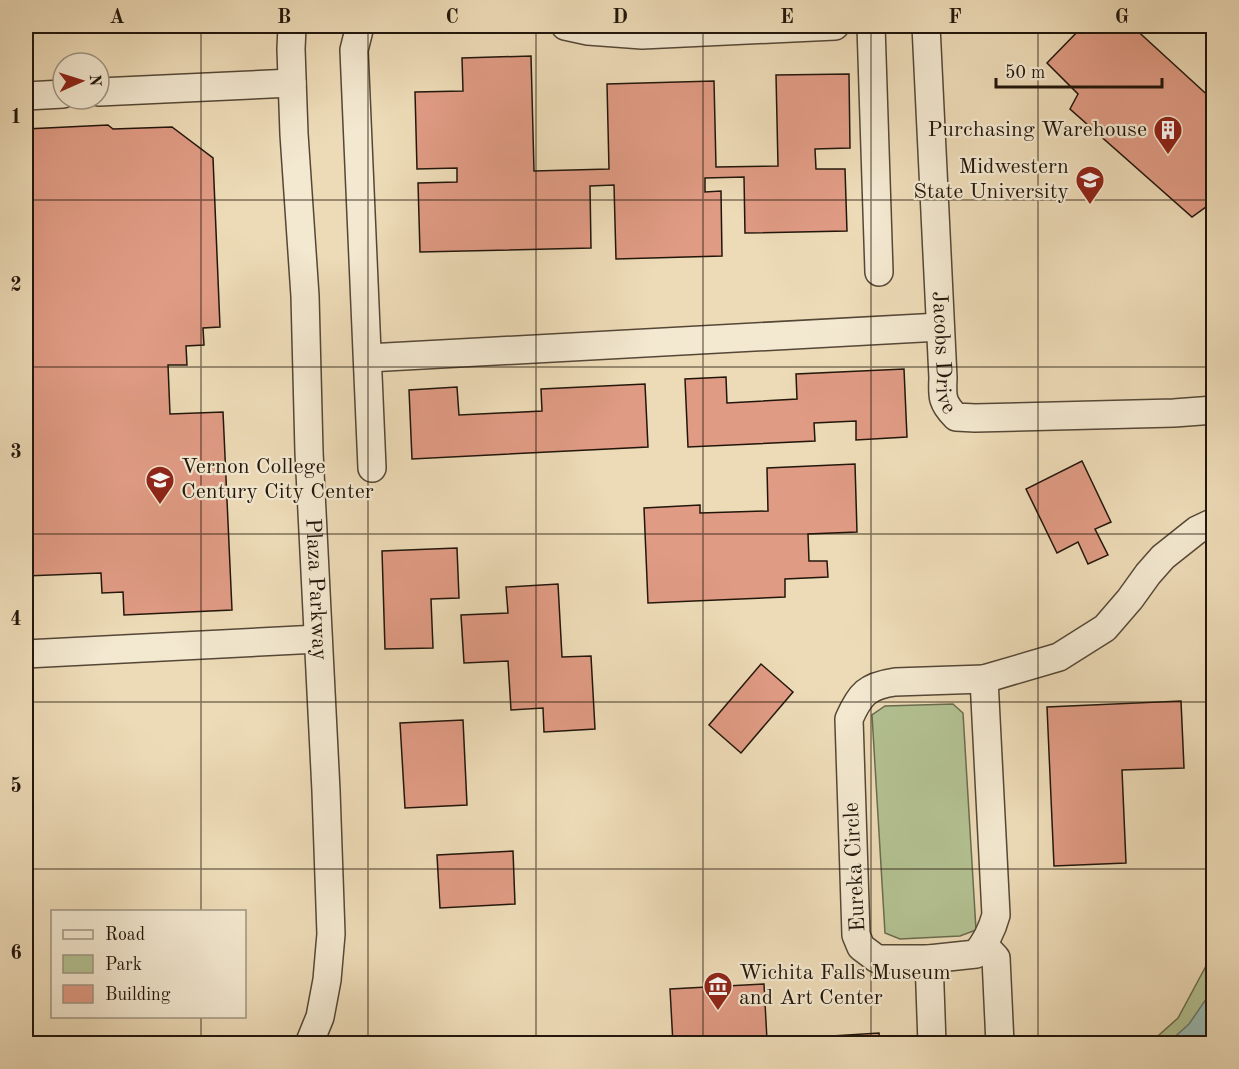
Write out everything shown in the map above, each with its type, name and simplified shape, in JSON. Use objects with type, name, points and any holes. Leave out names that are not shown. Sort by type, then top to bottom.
[{"type":"street","name":"Plaza Parkway","points":[[292,26],[292,83],[305,296],[309,452],[331,934],[327,980],[320,1017],[309,1044]]},
{"type":"street","points":[[360,26],[354,50],[372,468]]},
{"type":"street","points":[[565,26],[588,31],[642,28],[835,26]]},
{"type":"street","points":[[871,26],[879,272]]},
{"type":"street","name":"Jacobs Drive","points":[[926,26],[942,396],[946,407],[956,417],[975,418],[1214,410]]},
{"type":"street","points":[[111,91],[292,83]]},
{"type":"street","points":[[26,96],[51,95]]},
{"type":"street","points":[[368,358],[940,327]]},
{"type":"street","name":"Eureka Circle","points":[[984,945],[976,954],[929,959],[876,959],[861,947],[856,935],[849,719],[856,703],[862,695],[880,684],[984,679],[1059,657],[1105,628],[1163,557],[1197,530],[1214,522]]},
{"type":"street","points":[[26,654],[318,639]]},
{"type":"street","points":[[984,679],[996,915],[984,945],[996,958],[1000,1044]]},
{"type":"street","points":[[929,959],[932,1044]]},
{"type":"green space","points":[[953,704],[963,713],[976,930],[960,936],[900,939],[885,933],[872,715],[885,706]]},
{"type":"green space","points":[[1213,953],[1213,1043],[1149,1044],[1178,1018]]},
{"type":"water","points":[[1213,989],[1213,1043],[1168,1043],[1189,1024]]},
{"type":"building","name":"Purchasing Warehouse","points":[[1083,26],[1132,26],[1214,101],[1214,201],[1192,217],[1070,109],[1078,94],[1047,63]]},
{"type":"building","points":[[531,56],[534,171],[609,169],[607,84],[714,81],[716,167],[778,166],[776,75],[849,74],[850,148],[815,149],[816,169],[845,169],[847,231],[745,233],[744,177],[705,178],[705,192],[721,191],[722,256],[616,259],[614,185],[590,186],[591,248],[420,252],[418,183],[457,182],[457,168],[417,169],[415,92],[463,91],[462,58]]},
{"type":"building","points":[[108,125],[113,129],[172,127],[213,158],[220,327],[203,328],[204,345],[186,346],[187,365],[168,365],[170,414],[223,412],[232,610],[124,615],[123,592],[102,593],[101,573],[26,576],[26,129]]},
{"type":"building","points":[[904,369],[907,437],[856,440],[856,421],[814,423],[815,441],[688,447],[685,379],[726,377],[727,403],[797,399],[796,374]]},
{"type":"building","points":[[645,384],[648,447],[412,459],[409,390],[457,387],[459,415],[542,411],[541,389]]},
{"type":"building","points":[[1082,461],[1111,522],[1095,529],[1108,555],[1088,564],[1078,542],[1057,553],[1026,489]]},
{"type":"building","points":[[855,464],[857,532],[808,534],[809,561],[827,561],[828,577],[785,579],[785,597],[648,603],[644,508],[700,505],[700,513],[768,511],[767,468]]},
{"type":"building","points":[[457,548],[459,598],[431,599],[433,648],[385,649],[382,551]]},
{"type":"building","points":[[558,584],[562,657],[591,656],[595,729],[544,732],[543,708],[511,710],[508,661],[464,663],[461,615],[508,613],[506,587]]},
{"type":"building","points":[[761,664],[793,692],[741,753],[709,725]]},
{"type":"building","points":[[1181,701],[1184,768],[1122,770],[1126,863],[1054,866],[1047,707]]},
{"type":"building","points":[[463,720],[467,805],[405,808],[400,723]]},
{"type":"building","points":[[513,851],[515,904],[440,908],[437,855]]},
{"type":"building","name":"Wichita Falls Museum and Art Center","points":[[764,984],[767,1040],[879,1033],[880,1044],[673,1044],[670,989]]},
{"type":"place","name":"Purchasing Warehouse","points":[[1168,156]]},
{"type":"place","name":"Midwestern State University","points":[[1090,206]]},
{"type":"place","name":"Vernon College Century City Center","points":[[160,506]]},
{"type":"place","name":"Wichita Falls Museum and Art Center","points":[[718,1012]]}]
